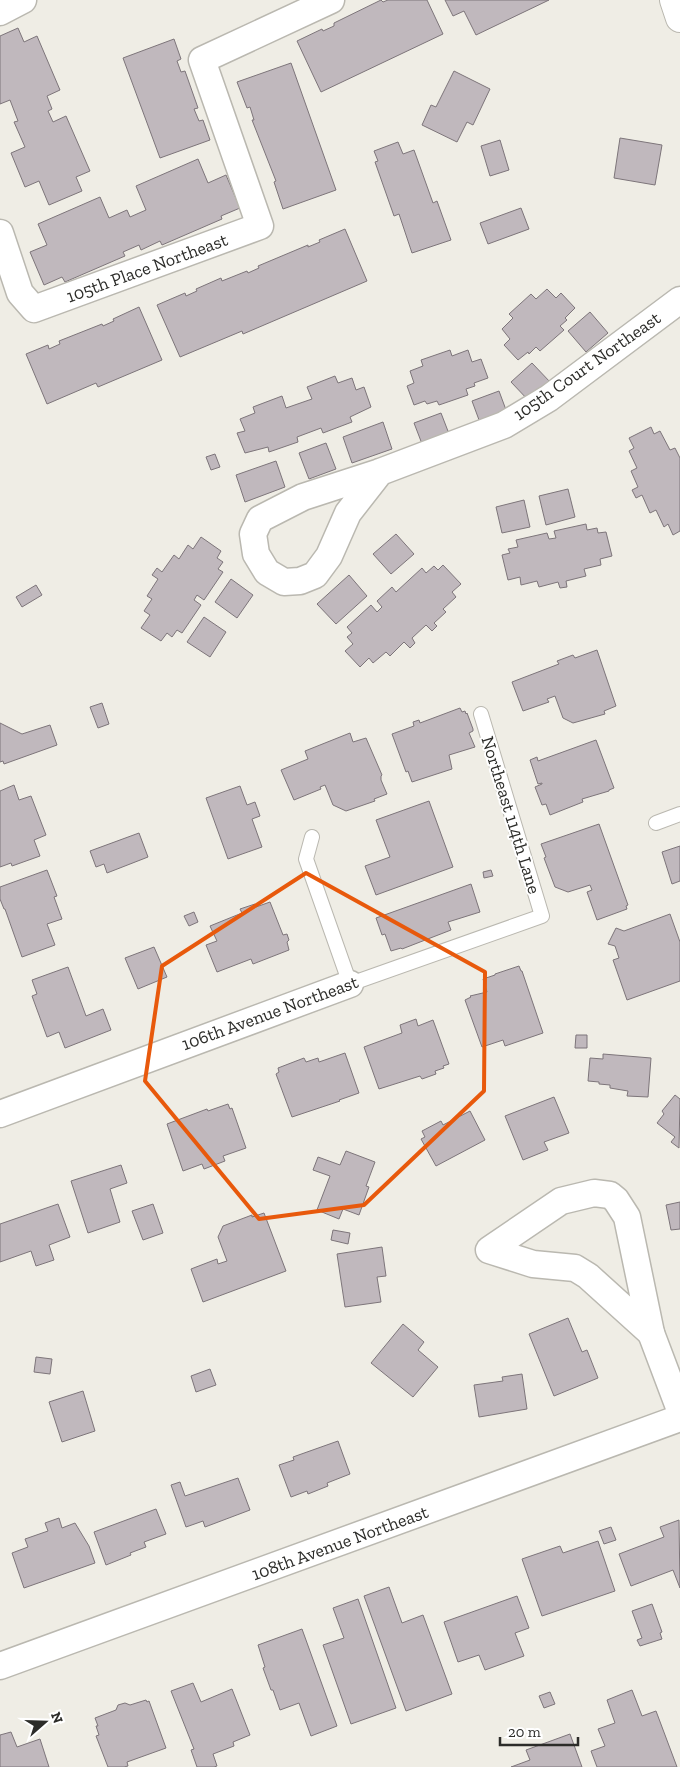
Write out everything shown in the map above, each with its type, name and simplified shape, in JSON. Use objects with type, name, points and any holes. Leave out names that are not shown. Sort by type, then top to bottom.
[{"type":"street","points":[[0,12],[23,0]]},
{"type":"street","name":"105th Place Northeast","points":[[0,233],[20,293],[34,309],[260,226],[202,60],[331,0]]},
{"type":"street","points":[[674,0],[680,18]]},
{"type":"street","name":"105th Court Northeast","points":[[380,472],[348,513],[329,556],[315,575],[300,581],[284,582],[267,572],[256,554],[253,534],[260,519],[303,497],[380,472],[504,425],[549,398],[680,300]]},
{"type":"street","name":"106th Avenue Northeast","points":[[0,1114],[350,984]]},
{"type":"street","points":[[651,1333],[588,1276],[575,1268],[533,1264],[489,1250],[561,1201],[594,1193],[610,1195],[616,1200],[627,1217],[651,1333],[680,1410]]},
{"type":"street","name":"108th Avenue Northeast","points":[[0,1666],[680,1418]]},
{"type":"lane","name":"Northeast 114th Lane","points":[[481,714],[542,916]]},
{"type":"lane","points":[[656,823],[680,814]]},
{"type":"lane","points":[[312,837],[306,859],[350,984]]},
{"type":"lane","name":"106th Avenue Northeast","points":[[350,984],[542,916]]},
{"type":"highlighted area","points":[[306,873],[485,972],[484,1091],[364,1205],[259,1219],[145,1081],[162,966]]},
{"type":"building","points":[[381,0],[383,2],[388,0],[427,0],[443,34],[321,92],[297,41],[322,29],[323,31],[334,26],[334,23]]},
{"type":"building","points":[[445,0],[549,0],[476,35],[464,11],[453,16]]},
{"type":"building","points":[[18,28],[24,42],[37,36],[60,90],[47,96],[52,109],[48,111],[53,122],[66,116],[90,171],[76,177],[82,191],[49,205],[39,181],[25,187],[11,153],[25,147],[14,122],[18,121],[10,100],[0,104],[0,36]]},
{"type":"building","points":[[174,39],[181,59],[177,61],[181,72],[185,71],[198,108],[194,109],[199,121],[203,120],[210,140],[160,158],[123,58]]},
{"type":"building","points":[[291,63],[336,190],[283,209],[274,182],[276,181],[252,120],[254,120],[250,107],[247,108],[237,82]]},
{"type":"building","points":[[454,71],[490,89],[473,125],[467,122],[457,142],[422,125],[431,105],[436,107]]},
{"type":"building","points":[[620,138],[662,145],[655,185],[614,178]]},
{"type":"building","points":[[500,140],[509,170],[490,176],[481,146]]},
{"type":"building","points":[[398,142],[403,154],[414,150],[433,203],[437,201],[451,240],[412,253],[399,214],[394,216],[375,162],[378,161],[374,151]]},
{"type":"building","points":[[198,159],[208,183],[226,175],[240,208],[221,216],[222,219],[162,245],[160,241],[141,250],[139,245],[123,252],[125,256],[65,282],[62,277],[44,285],[30,252],[47,245],[38,224],[100,197],[109,218],[127,210],[130,217],[146,210],[136,186]]},
{"type":"building","points":[[521,208],[529,229],[488,244],[480,223]]},
{"type":"building","points":[[345,229],[367,281],[243,334],[242,331],[180,357],[157,305],[185,293],[186,296],[197,291],[196,289],[221,278],[222,281],[247,271],[248,273],[259,268],[258,266],[308,245],[308,247],[320,242],[319,240]]},
{"type":"building","points":[[547,289],[556,298],[561,293],[575,308],[565,318],[567,320],[560,326],[564,330],[540,351],[536,347],[529,354],[528,352],[518,360],[504,345],[510,339],[502,329],[513,318],[509,314],[531,294],[536,299]]},
{"type":"building","points":[[139,307],[162,360],[98,387],[96,383],[47,404],[26,354],[48,345],[49,349],[60,344],[59,341],[102,324],[103,326],[114,321],[113,319]]},
{"type":"building","points":[[590,312],[608,333],[586,352],[568,331]]},
{"type":"building","points":[[450,350],[452,356],[468,350],[472,362],[481,359],[488,378],[474,383],[475,386],[466,389],[468,395],[439,405],[437,401],[427,404],[425,401],[414,405],[407,386],[414,383],[410,371],[423,366],[421,360]]},
{"type":"building","points":[[532,363],[551,383],[530,402],[511,382]]},
{"type":"building","points":[[335,376],[338,383],[352,378],[356,390],[364,387],[371,407],[350,417],[352,422],[323,433],[321,428],[297,437],[298,442],[269,452],[268,447],[245,453],[237,433],[245,431],[240,419],[255,413],[253,407],[282,396],[286,408],[312,399],[307,387]]},
{"type":"building","points":[[499,391],[509,418],[482,428],[472,401]]},
{"type":"building","points":[[441,413],[451,439],[424,449],[414,423]]},
{"type":"building","points":[[383,422],[392,449],[352,463],[343,437]]},
{"type":"building","points":[[651,427],[654,434],[660,431],[670,450],[675,448],[680,458],[680,531],[673,535],[668,524],[664,527],[656,510],[650,513],[642,495],[636,498],[632,490],[638,487],[631,471],[637,468],[629,451],[634,448],[629,438]]},
{"type":"building","points":[[326,443],[336,469],[309,479],[299,453]]},
{"type":"building","points":[[215,454],[220,467],[211,470],[206,457]]},
{"type":"building","points":[[276,461],[285,487],[245,502],[236,475]]},
{"type":"building","points":[[568,489],[575,517],[546,525],[539,496]]},
{"type":"building","points":[[524,500],[530,527],[502,533],[496,507]]},
{"type":"building","points":[[586,524],[587,530],[597,528],[598,533],[606,532],[612,556],[600,559],[601,565],[584,569],[586,576],[566,581],[567,587],[560,588],[558,582],[539,587],[537,581],[521,585],[520,577],[508,580],[502,555],[510,553],[508,549],[518,547],[516,540],[547,533],[549,539],[556,538],[554,531]]},
{"type":"building","points":[[396,534],[414,554],[391,574],[373,554]]},
{"type":"building","points":[[201,537],[221,551],[217,558],[223,562],[218,569],[223,572],[204,600],[197,595],[194,600],[201,605],[182,633],[177,630],[172,637],[167,633],[161,641],[141,628],[150,615],[144,611],[152,599],[147,596],[158,579],[152,575],[157,568],[162,572],[174,555],[179,559],[188,545],[193,549]]},
{"type":"building","points":[[443,565],[461,584],[452,592],[456,597],[443,609],[446,612],[434,623],[437,626],[432,631],[426,625],[412,638],[415,643],[410,648],[404,642],[390,656],[386,652],[373,663],[369,658],[360,667],[345,651],[353,644],[347,637],[352,633],[347,627],[371,605],[377,612],[382,607],[377,601],[392,587],[396,592],[422,568],[426,573],[434,566],[438,570]]},
{"type":"building","points":[[349,575],[367,596],[336,624],[317,604]]},
{"type":"building","points":[[231,579],[253,595],[237,618],[215,602]]},
{"type":"building","points":[[36,585],[42,595],[22,607],[16,597]]},
{"type":"building","points":[[204,617],[226,632],[210,657],[187,642]]},
{"type":"building","points":[[597,650],[616,706],[604,711],[605,714],[573,723],[563,718],[555,696],[547,699],[549,702],[523,711],[512,682],[559,664],[557,661],[573,655],[575,658]]},
{"type":"building","points":[[102,703],[109,724],[98,728],[90,707]]},
{"type":"building","points":[[460,708],[462,712],[465,711],[467,713],[473,729],[469,733],[475,747],[449,755],[452,769],[412,782],[408,771],[406,772],[392,734],[414,726],[413,722],[419,720],[420,723]]},
{"type":"building","points":[[0,723],[22,734],[50,725],[57,745],[4,764],[3,761],[0,762]]},
{"type":"building","points":[[350,733],[353,742],[366,738],[382,775],[381,780],[387,794],[374,799],[375,801],[346,811],[333,805],[325,785],[320,787],[321,789],[294,800],[281,770],[308,759],[305,751]]},
{"type":"building","points":[[596,740],[614,788],[582,799],[583,802],[550,815],[546,804],[542,805],[535,787],[542,783],[538,784],[530,760],[537,757],[538,761]]},
{"type":"building","points":[[14,785],[19,800],[31,796],[46,835],[34,840],[40,856],[12,866],[11,863],[0,867],[0,791]]},
{"type":"building","points":[[240,786],[247,805],[255,802],[260,816],[252,819],[262,847],[228,859],[206,798]]},
{"type":"building","points":[[429,801],[453,867],[376,895],[365,866],[390,857],[376,820]]},
{"type":"building","points":[[599,824],[628,905],[626,906],[627,909],[597,920],[587,892],[592,890],[590,885],[568,892],[555,887],[541,844]]},
{"type":"building","points":[[139,833],[148,857],[107,873],[104,864],[96,867],[90,851]]},
{"type":"building","points":[[680,846],[680,881],[672,884],[662,852]]},
{"type":"building","points":[[47,870],[57,896],[54,897],[62,919],[47,924],[55,945],[22,957],[0,899],[0,887]]},
{"type":"building","points":[[491,870],[493,876],[484,878],[483,872]]},
{"type":"building","points":[[471,884],[480,912],[448,922],[451,930],[402,949],[391,951],[385,934],[382,935],[376,918]]},
{"type":"building","points":[[270,902],[283,935],[287,934],[289,950],[253,964],[251,959],[217,972],[206,945],[217,941],[210,926],[242,913],[240,909],[255,904],[256,907]]},
{"type":"building","points":[[194,912],[198,922],[189,926],[184,916]]},
{"type":"building","points":[[670,914],[680,942],[680,981],[627,1000],[613,960],[619,958],[615,946],[608,944],[616,928],[624,931]]},
{"type":"building","points":[[154,947],[167,977],[138,989],[125,958]]},
{"type":"building","points":[[519,966],[543,1033],[505,1046],[503,1040],[482,1047],[465,1000],[470,996],[487,992],[483,979]]},
{"type":"building","points":[[68,967],[86,1016],[103,1009],[111,1030],[65,1048],[59,1032],[47,1037],[32,996],[37,994],[32,980]]},
{"type":"building","points":[[416,1019],[418,1026],[433,1020],[449,1064],[435,1071],[436,1074],[422,1079],[420,1076],[379,1089],[364,1047],[402,1033],[400,1025]]},
{"type":"building","points":[[576,1035],[587,1035],[587,1048],[575,1048]]},
{"type":"building","points":[[345,1053],[359,1093],[292,1117],[276,1074],[279,1072],[278,1068],[304,1058],[306,1062],[318,1058],[319,1062]]},
{"type":"building","points":[[603,1054],[651,1058],[648,1097],[627,1096],[628,1091],[610,1088],[610,1085],[599,1084],[599,1082],[588,1081],[590,1058],[603,1059]]},
{"type":"building","points":[[675,1095],[680,1099],[679,1148],[671,1142],[675,1137],[657,1123],[664,1114],[662,1111]]},
{"type":"building","points":[[554,1097],[569,1133],[544,1142],[548,1150],[523,1160],[505,1116]]},
{"type":"building","points":[[228,1104],[230,1109],[232,1108],[246,1148],[223,1156],[225,1161],[204,1169],[202,1164],[183,1171],[167,1124],[207,1109],[208,1111]]},
{"type":"building","points":[[470,1111],[485,1140],[436,1166],[421,1139],[425,1137],[422,1131],[441,1121],[443,1125]]},
{"type":"building","points":[[346,1151],[375,1162],[366,1186],[369,1187],[359,1215],[343,1209],[339,1219],[317,1210],[330,1176],[313,1170],[318,1157],[340,1165]]},
{"type":"building","points":[[121,1165],[127,1183],[110,1189],[120,1222],[88,1233],[71,1181]]},
{"type":"building","points":[[680,1202],[680,1229],[671,1230],[666,1205]]},
{"type":"building","points":[[58,1204],[70,1237],[49,1245],[54,1260],[36,1266],[31,1251],[0,1262],[0,1224]]},
{"type":"building","points":[[153,1204],[163,1233],[143,1240],[132,1211]]},
{"type":"building","points":[[264,1213],[286,1271],[203,1302],[191,1269],[217,1259],[218,1264],[227,1261],[218,1237],[223,1226],[252,1215],[252,1217]]},
{"type":"building","points":[[333,1230],[350,1233],[348,1244],[331,1240]]},
{"type":"building","points":[[382,1247],[386,1276],[377,1277],[381,1302],[345,1307],[337,1254]]},
{"type":"building","points":[[568,1318],[582,1352],[587,1350],[598,1378],[554,1396],[529,1334]]},
{"type":"building","points":[[403,1324],[424,1342],[418,1350],[438,1367],[413,1397],[371,1363]]},
{"type":"building","points":[[36,1357],[52,1359],[50,1374],[34,1372]]},
{"type":"building","points":[[210,1369],[216,1385],[196,1392],[191,1376]]},
{"type":"building","points":[[522,1374],[527,1409],[479,1417],[474,1385],[503,1381],[502,1377]]},
{"type":"building","points":[[83,1391],[95,1431],[62,1442],[49,1402]]},
{"type":"building","points":[[338,1441],[350,1474],[327,1483],[328,1486],[308,1494],[307,1491],[291,1497],[279,1465],[294,1460],[293,1457]]},
{"type":"building","points":[[238,1478],[250,1510],[205,1527],[203,1521],[186,1527],[171,1485],[180,1482],[185,1496]]},
{"type":"building","points":[[156,1509],[166,1534],[144,1542],[146,1547],[106,1565],[94,1532]]},
{"type":"building","points":[[59,1518],[62,1528],[75,1523],[89,1546],[95,1563],[24,1588],[12,1553],[28,1547],[25,1539],[48,1531],[45,1523]]},
{"type":"building","points":[[679,1520],[680,1588],[673,1570],[631,1586],[619,1554],[664,1537],[660,1527]]},
{"type":"building","points":[[611,1527],[616,1540],[604,1544],[599,1531]]},
{"type":"building","points":[[598,1541],[615,1591],[542,1616],[522,1559],[560,1546],[563,1553]]},
{"type":"building","points":[[389,1587],[402,1623],[423,1615],[452,1694],[406,1711],[364,1596]]},
{"type":"building","points":[[517,1596],[529,1628],[515,1633],[524,1656],[485,1670],[479,1655],[458,1662],[444,1622]]},
{"type":"building","points":[[358,1599],[396,1708],[351,1724],[323,1645],[344,1638],[333,1608]]},
{"type":"building","points":[[652,1604],[662,1632],[660,1633],[662,1639],[640,1646],[637,1640],[642,1638],[632,1611]]},
{"type":"building","points":[[302,1629],[337,1726],[311,1736],[299,1703],[280,1710],[263,1668],[265,1667],[258,1645]]},
{"type":"building","points":[[193,1683],[201,1702],[232,1689],[250,1735],[233,1742],[234,1746],[213,1754],[217,1766],[214,1767],[197,1767],[191,1750],[194,1749],[171,1691]]},
{"type":"building","points":[[632,1690],[642,1716],[656,1711],[677,1767],[597,1767],[591,1751],[605,1746],[598,1729],[615,1723],[607,1700]]},
{"type":"building","points":[[550,1692],[555,1704],[544,1708],[539,1696]]},
{"type":"building","points":[[146,1700],[147,1702],[149,1701],[166,1748],[127,1762],[128,1766],[108,1767],[96,1736],[99,1735],[95,1718],[116,1710],[118,1705],[125,1703],[130,1705]]},
{"type":"building","points":[[11,1732],[17,1747],[40,1739],[49,1767],[0,1767],[0,1735]]},
{"type":"building","points":[[570,1734],[582,1767],[511,1767],[530,1760],[526,1750]]}]
